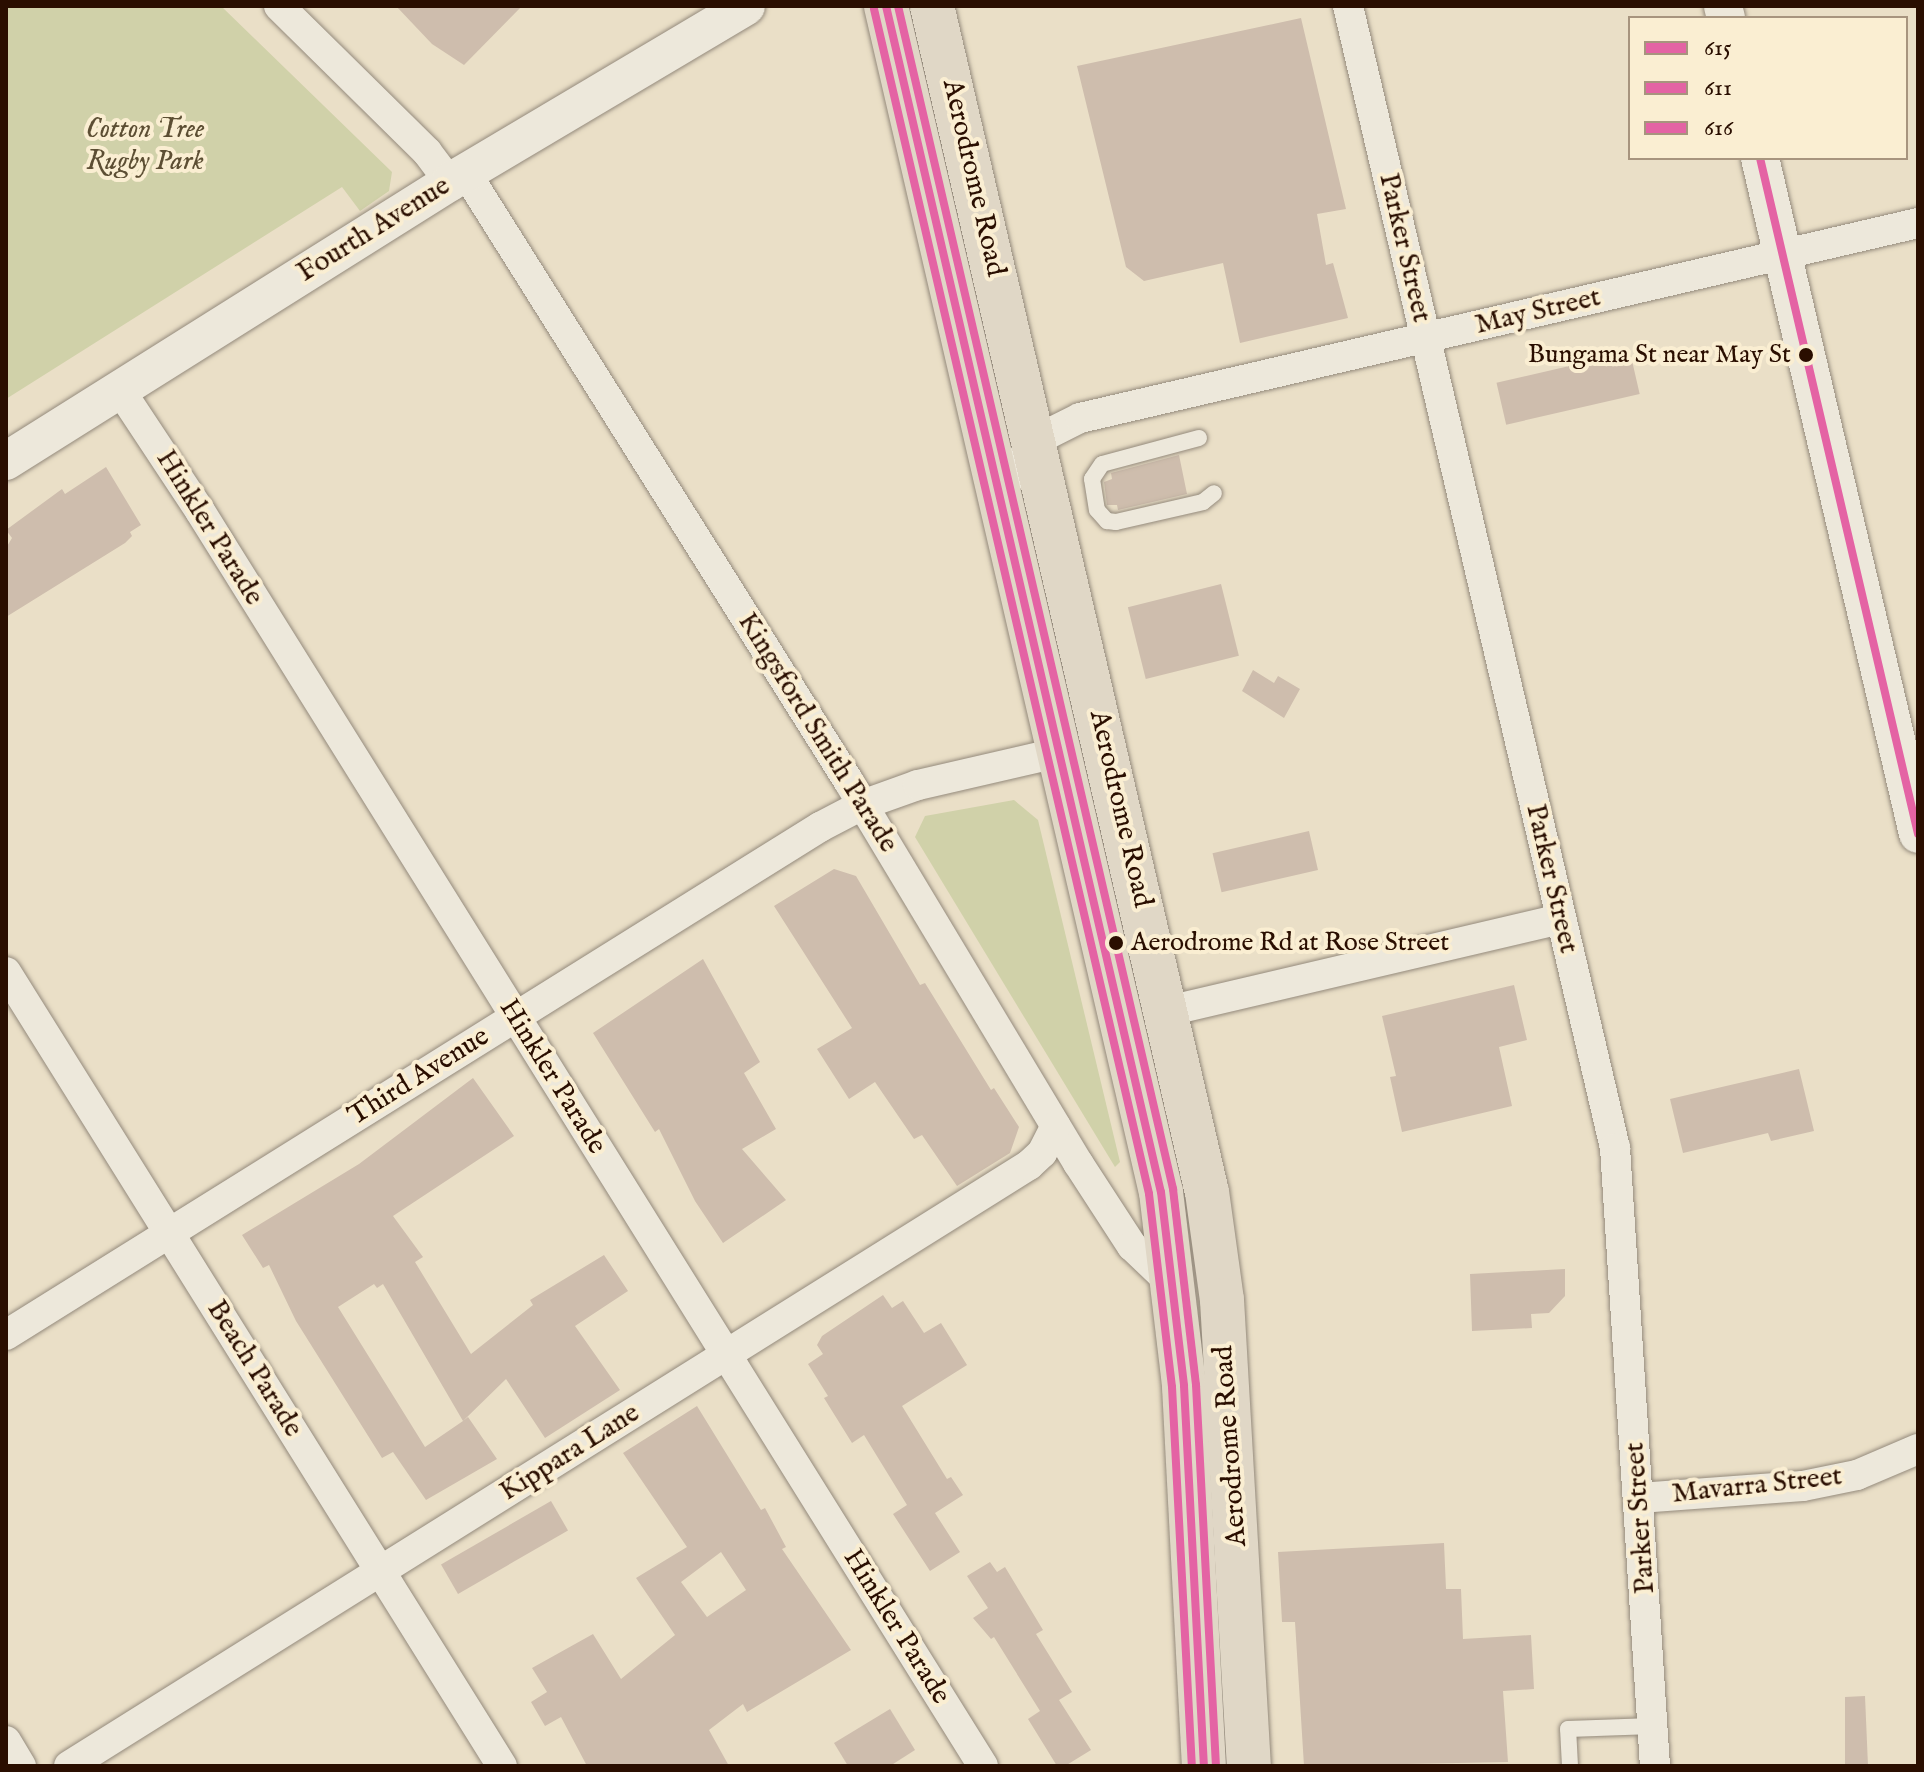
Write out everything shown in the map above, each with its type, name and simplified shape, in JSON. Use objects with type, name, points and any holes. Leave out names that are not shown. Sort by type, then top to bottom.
[{"type":"main road","name":"Aerodrome Road","points":[[886,6],[1146,1118],[1175,1287],[1190,1470],[1204,1766]]},
{"type":"main road","name":"Aerodrome Road","points":[[932,6],[1168,1011],[1207,1192],[1222,1300],[1249,1766]]},
{"type":"street","name":"Kingsford Smith Parade","points":[[279,6],[427,152],[458,178],[862,805],[1132,1246],[1175,1287]]},
{"type":"street","name":"Fourth Avenue","points":[[6,461],[458,178],[746,6]]},
{"type":"street","name":"Parker Street","points":[[1348,6],[1617,1161],[1655,1766]]},
{"type":"street","points":[[1760,160],[1918,834]]},
{"type":"street","name":"May Street","points":[[1034,441],[1080,418],[1918,223]]},
{"type":"street","name":"Hinkler Parade","points":[[120,390],[983,1766]]},
{"type":"street","points":[[1001,491],[1034,441]]},
{"type":"street","name":"Third Avenue","points":[[6,1335],[774,854],[862,805],[918,785],[1061,752]]},
{"type":"street","points":[[1168,1011],[1560,919]]},
{"type":"street","name":"Beach Parade","points":[[6,972],[502,1766]]},
{"type":"street","name":"Kippara Lane","points":[[69,1766],[1029,1165],[1042,1153],[1056,1126]]},
{"type":"street","name":"Mavarra Street","points":[[1639,1498],[1803,1486],[1857,1475],[1918,1449]]},
{"type":"street","points":[[6,1741],[21,1766]]},
{"type":"lane","points":[[1199,438],[1102,464],[1092,479],[1097,510],[1107,521],[1116,522],[1203,502],[1214,493]]},
{"type":"lane","points":[[1570,1766],[1568,1729],[1653,1726]]},
{"type":"green space","name":"Cotton Tree Rugby Park","points":[[6,6],[221,6],[392,172],[389,191],[360,211],[342,187],[6,399]]},
{"type":"green space","points":[[1014,800],[1038,820],[1120,1162],[1115,1167],[915,837],[925,816]]},
{"type":"building","points":[[396,6],[522,6],[464,65],[432,44]]},
{"type":"building","points":[[1301,18],[1346,209],[1317,214],[1326,265],[1333,263],[1348,318],[1240,343],[1223,263],[1144,281],[1126,267],[1077,66]]},
{"type":"building","points":[[1630,352],[1640,394],[1506,425],[1497,383]]},
{"type":"building","points":[[1179,455],[1187,494],[1118,510],[1117,505],[1107,505],[1104,482],[1112,479],[1111,473]]},
{"type":"building","points":[[106,467],[141,525],[130,532],[132,536],[125,543],[6,617],[6,548],[12,538],[6,530],[62,489],[65,494]]},
{"type":"building","points":[[1221,584],[1239,656],[1146,679],[1128,607]]},
{"type":"building","points":[[1253,670],[1274,683],[1278,676],[1300,689],[1284,718],[1242,691]]},
{"type":"building","points":[[1309,831],[1318,870],[1222,892],[1213,853]]},
{"type":"building","points":[[834,869],[856,876],[920,985],[925,983],[991,1090],[994,1088],[1019,1127],[1010,1153],[957,1186],[922,1135],[914,1139],[875,1082],[849,1099],[817,1049],[852,1028],[774,906]]},
{"type":"building","points":[[703,959],[760,1062],[744,1073],[776,1129],[742,1149],[786,1200],[723,1243],[695,1201],[659,1129],[655,1132],[593,1033]]},
{"type":"building","points":[[1514,985],[1527,1040],[1499,1047],[1512,1106],[1402,1132],[1390,1077],[1396,1076],[1382,1016]]},
{"type":"building","points":[[1799,1069],[1814,1131],[1771,1141],[1768,1133],[1683,1153],[1670,1099]]},
{"type":"building","points":[[473,1078],[514,1136],[393,1216],[423,1257],[415,1262],[471,1354],[533,1305],[530,1300],[604,1255],[628,1291],[575,1326],[620,1390],[545,1438],[506,1379],[463,1421],[468,1417],[497,1459],[426,1500],[393,1452],[382,1458],[296,1321],[269,1265],[263,1268],[242,1235],[359,1164]],"holes":[[[374,1284],[377,1288],[383,1284],[463,1421],[425,1447],[338,1307]]]},
{"type":"building","points":[[1565,1269],[1565,1296],[1549,1313],[1531,1314],[1532,1328],[1472,1331],[1470,1274]]},
{"type":"building","points":[[883,1295],[892,1308],[903,1301],[924,1333],[941,1323],[967,1365],[902,1406],[947,1479],[951,1477],[963,1495],[935,1513],[960,1552],[930,1571],[893,1514],[907,1505],[864,1435],[852,1443],[824,1398],[828,1396],[808,1364],[823,1354],[817,1345],[822,1336]]},
{"type":"building","points":[[697,1406],[761,1510],[765,1508],[786,1547],[782,1549],[851,1650],[747,1712],[743,1704],[709,1730],[729,1766],[587,1766],[561,1717],[545,1726],[531,1702],[547,1692],[532,1668],[593,1634],[621,1679],[675,1635],[636,1578],[687,1547],[623,1453]],"holes":[[[721,1552],[746,1590],[707,1617],[681,1582]]]},
{"type":"building","points":[[551,1501],[568,1530],[458,1594],[441,1564]]},
{"type":"building","points":[[1444,1543],[1446,1589],[1461,1589],[1463,1639],[1531,1635],[1534,1689],[1503,1691],[1508,1762],[1304,1766],[1295,1622],[1282,1622],[1278,1552]]},
{"type":"building","points":[[990,1562],[997,1572],[1005,1567],[1043,1630],[1036,1634],[1072,1692],[1059,1700],[1091,1750],[1065,1766],[1057,1766],[1028,1719],[1040,1711],[994,1637],[991,1639],[973,1618],[988,1608],[967,1576]]},
{"type":"building","points":[[1865,1696],[1868,1766],[1845,1766],[1845,1697]]},
{"type":"building","points":[[890,1709],[915,1750],[890,1766],[848,1766],[834,1743]]},
{"type":"transit line","name":"615","points":[[886,6],[1161,1192],[1184,1386],[1204,1766]]},
{"type":"transit line","name":"616","points":[[898,6],[1173,1189],[1196,1385],[1216,1765]]},
{"type":"transit line","name":"611","points":[[874,9],[1149,1194],[1172,1387],[1192,1766]]},
{"type":"transit line","points":[[1760,160],[1918,834]]},
{"type":"place","name":"Bungama St near May St","points":[[1806,355]]},
{"type":"place","name":"Aerodrome Rd at Rose Street","points":[[1116,943]]}]
